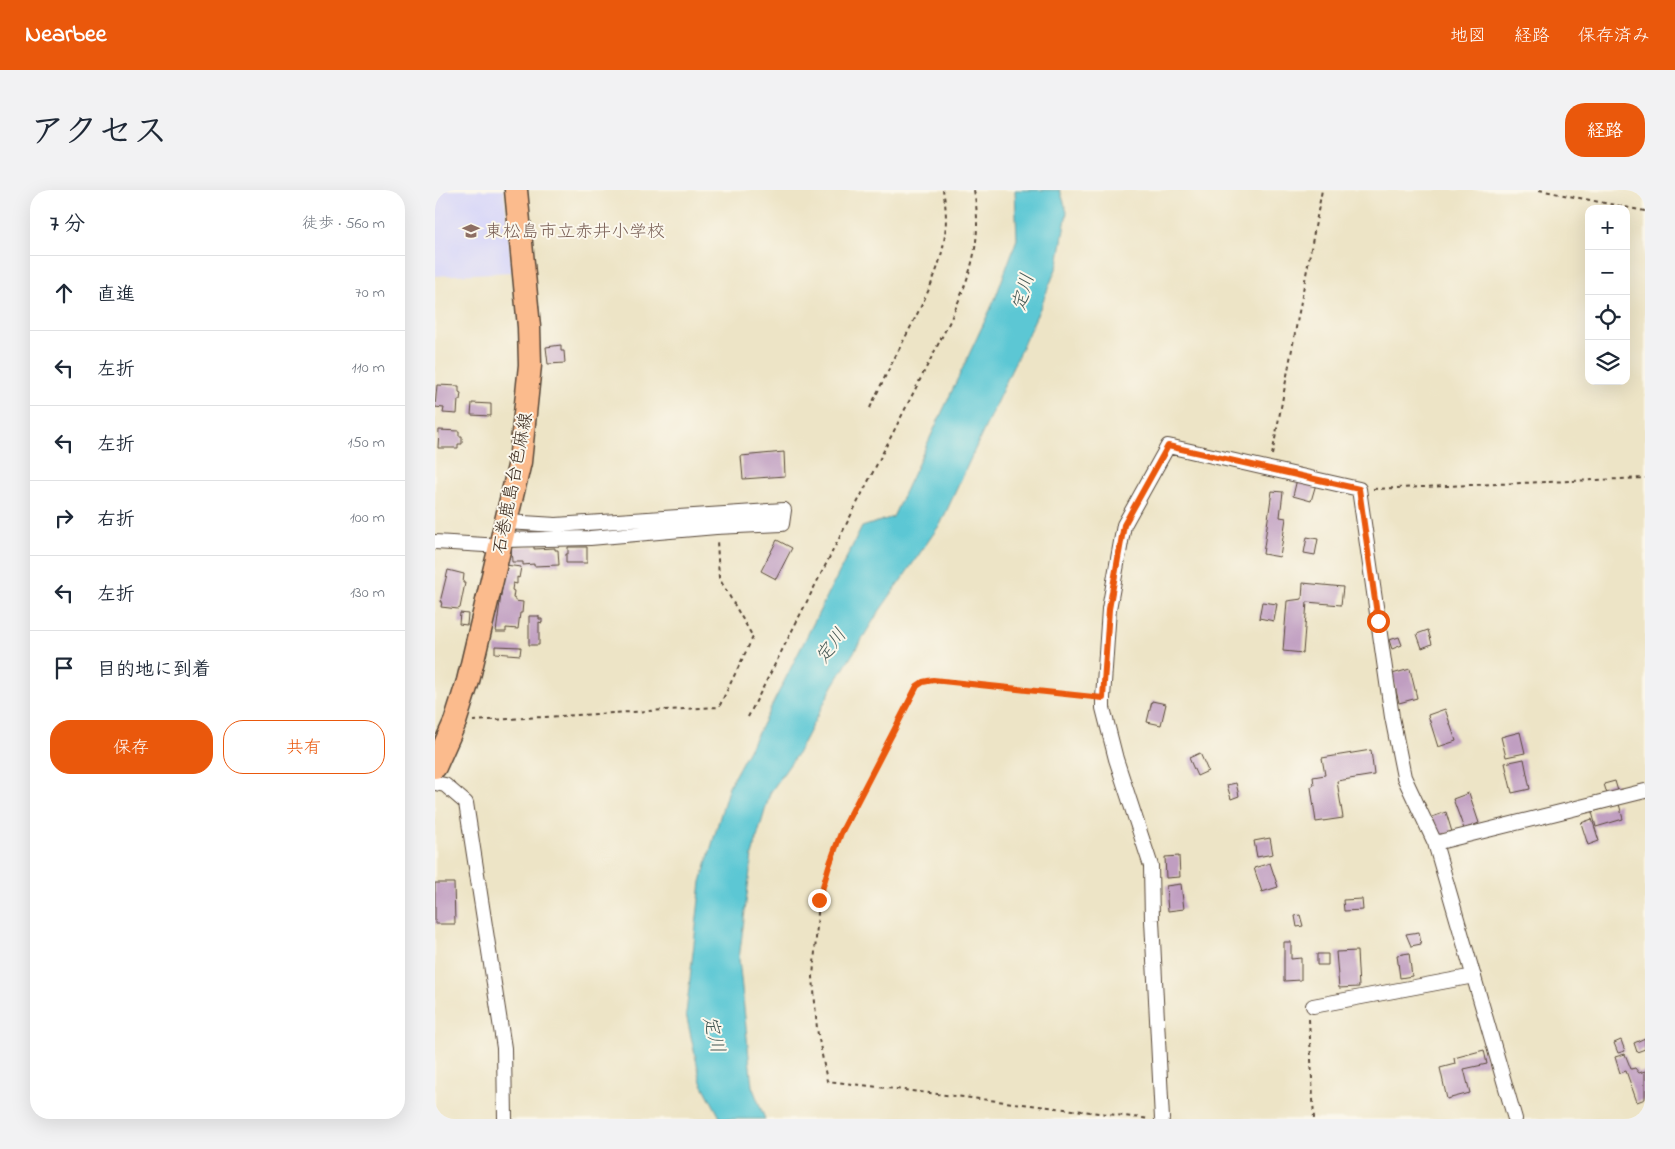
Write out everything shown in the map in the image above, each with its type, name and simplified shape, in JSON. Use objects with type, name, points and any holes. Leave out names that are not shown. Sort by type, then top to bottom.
[{"type":"main road","name":"石巻鹿島台色麻線","points":[[435,767],[455,722],[480,635],[520,462],[530,365],[529,327],[516,190]]},
{"type":"street","points":[[1163,1119],[1152,920],[1151,866],[1115,759],[1103,708],[1103,698],[1109,609],[1124,525],[1168,446],[1359,489],[1392,717],[1403,769],[1435,844],[1515,1119]]},
{"type":"street","points":[[435,542],[504,536],[590,538],[716,527],[782,524],[785,510],[556,525],[504,536]]},
{"type":"street","points":[[435,783],[445,785],[466,802],[504,1048],[505,1119]]},
{"type":"street","points":[[1435,844],[1645,791]]},
{"type":"street","points":[[1313,1006],[1474,976]]},
{"type":"path","points":[[870,408],[932,285],[942,257],[946,234],[947,207],[943,190]]},
{"type":"path","points":[[748,717],[950,321],[968,279],[975,254],[977,227],[974,190]]},
{"type":"path","points":[[1269,468],[1322,190]]},
{"type":"path","points":[[1539,190],[1645,211]]},
{"type":"path","points":[[1359,489],[1645,478]]},
{"type":"path","points":[[455,722],[719,707],[753,637],[719,578],[716,527]]},
{"type":"path","points":[[1103,698],[933,680],[923,682],[917,686],[841,833],[819,900],[813,977],[817,1029],[827,1081],[1153,1119]]},
{"type":"path","points":[[1313,1006],[1309,1018],[1314,1119]]},
{"type":"shaded area","name":"東松島市立赤井小学校","points":[[435,190],[504,190],[512,272],[435,276]]},
{"type":"water","name":"定川","points":[[1015,190],[1060,190],[1067,212],[1058,264],[1040,308],[941,523],[878,613],[833,686],[797,754],[770,793],[752,855],[739,959],[752,1086],[765,1119],[721,1119],[701,1082],[686,1014],[701,882],[729,786],[760,729],[862,527],[893,517],[995,299],[1017,239]]},
{"type":"building","points":[[561,345],[561,351],[564,351],[565,363],[548,364],[546,347]]},
{"type":"building","points":[[437,385],[459,386],[459,392],[461,393],[460,400],[458,400],[457,414],[443,413],[444,408],[435,407]]},
{"type":"building","points":[[472,403],[491,404],[491,416],[471,415]]},
{"type":"building","points":[[439,430],[459,431],[459,436],[462,436],[462,444],[458,444],[458,448],[438,448]]},
{"type":"building","points":[[784,452],[785,476],[743,479],[741,456]]},
{"type":"building","points":[[1297,479],[1316,484],[1311,501],[1293,496]]},
{"type":"building","points":[[1272,491],[1283,492],[1280,517],[1286,518],[1280,557],[1263,554]]},
{"type":"building","points":[[1307,537],[1318,539],[1315,555],[1304,553]]},
{"type":"building","points":[[777,540],[792,548],[776,579],[761,571]]},
{"type":"building","points":[[534,546],[534,549],[555,548],[555,550],[558,550],[559,565],[534,566],[534,564],[523,565],[523,562],[512,562],[511,547]]},
{"type":"building","points":[[568,547],[587,547],[587,563],[566,563]]},
{"type":"building","points":[[505,565],[521,567],[519,578],[517,577],[517,584],[513,583],[512,590],[514,591],[513,598],[515,601],[523,602],[522,613],[520,613],[518,629],[506,628],[506,632],[496,632]]},
{"type":"building","points":[[448,570],[464,574],[463,583],[465,583],[460,608],[458,609],[441,607],[442,602],[440,602]]},
{"type":"building","points":[[1303,583],[1343,587],[1341,605],[1307,602],[1303,653],[1283,651],[1287,601],[1302,599]]},
{"type":"building","points":[[1262,602],[1277,604],[1274,621],[1259,618]]},
{"type":"building","points":[[460,613],[468,614],[467,625],[459,624]]},
{"type":"building","points":[[529,616],[539,616],[539,619],[542,619],[542,623],[539,622],[539,645],[529,645]]},
{"type":"building","points":[[1428,630],[1432,644],[1422,648],[1417,634]]},
{"type":"building","points":[[1399,637],[1402,645],[1392,649],[1389,640]]},
{"type":"building","points":[[495,646],[521,647],[520,655],[495,653]]},
{"type":"building","points":[[1410,669],[1417,698],[1399,703],[1392,674]]},
{"type":"building","points":[[1152,701],[1166,704],[1161,725],[1147,722]]},
{"type":"building","points":[[1445,709],[1456,741],[1438,747],[1428,715]]},
{"type":"building","points":[[1520,732],[1525,753],[1506,757],[1501,737]]},
{"type":"building","points":[[1371,750],[1374,775],[1337,781],[1343,818],[1316,822],[1311,787],[1314,785],[1313,777],[1325,775],[1322,758]]},
{"type":"building","points":[[1200,753],[1208,771],[1197,776],[1189,758]]},
{"type":"building","points":[[1524,759],[1530,789],[1512,793],[1505,763]]},
{"type":"building","points":[[1615,781],[1618,791],[1607,794],[1604,784]]},
{"type":"building","points":[[1236,783],[1239,796],[1231,799],[1227,785]]},
{"type":"building","points":[[1469,793],[1479,823],[1464,829],[1453,799]]},
{"type":"building","points":[[1619,804],[1623,819],[1596,827],[1592,812]]},
{"type":"building","points":[[1446,812],[1452,832],[1437,837],[1432,817]]},
{"type":"building","points":[[1592,819],[1599,841],[1588,845],[1581,823]]},
{"type":"building","points":[[1270,838],[1273,854],[1257,857],[1254,841]]},
{"type":"building","points":[[1179,856],[1180,877],[1166,878],[1165,857]]},
{"type":"building","points":[[1270,863],[1278,887],[1262,892],[1254,868]]},
{"type":"building","points":[[435,883],[454,883],[455,924],[435,924]]},
{"type":"building","points":[[1181,884],[1184,909],[1168,911],[1166,886]]},
{"type":"building","points":[[1362,899],[1363,910],[1344,911],[1343,900]]},
{"type":"building","points":[[1300,915],[1303,926],[1297,927],[1295,916]]},
{"type":"building","points":[[1419,932],[1421,944],[1411,946],[1406,934]]},
{"type":"building","points":[[1284,942],[1291,942],[1291,959],[1301,958],[1301,980],[1284,981]]},
{"type":"building","points":[[1357,951],[1359,987],[1339,988],[1336,952]]},
{"type":"building","points":[[1409,953],[1412,976],[1400,978],[1397,955]]},
{"type":"building","points":[[1317,954],[1328,954],[1328,965],[1317,965]]},
{"type":"building","points":[[1645,1038],[1645,1049],[1637,1052],[1634,1043]]},
{"type":"building","points":[[1621,1040],[1625,1051],[1618,1053],[1614,1043]]},
{"type":"building","points":[[1484,1050],[1487,1064],[1464,1069],[1470,1093],[1447,1099],[1440,1068],[1455,1064],[1454,1058]]},
{"type":"building","points":[[1625,1054],[1631,1069],[1635,1068],[1639,1073],[1645,1071],[1645,1099],[1637,1102],[1626,1071],[1620,1073],[1615,1057]]},
{"type":"place","name":"東松島市立赤井小学校","points":[[471,231]]},
{"type":"route","points":[[819,900],[841,833],[917,686],[923,682],[933,680],[1103,698],[1109,609],[1124,525],[1168,446],[1359,489],[1378,621]]}]
